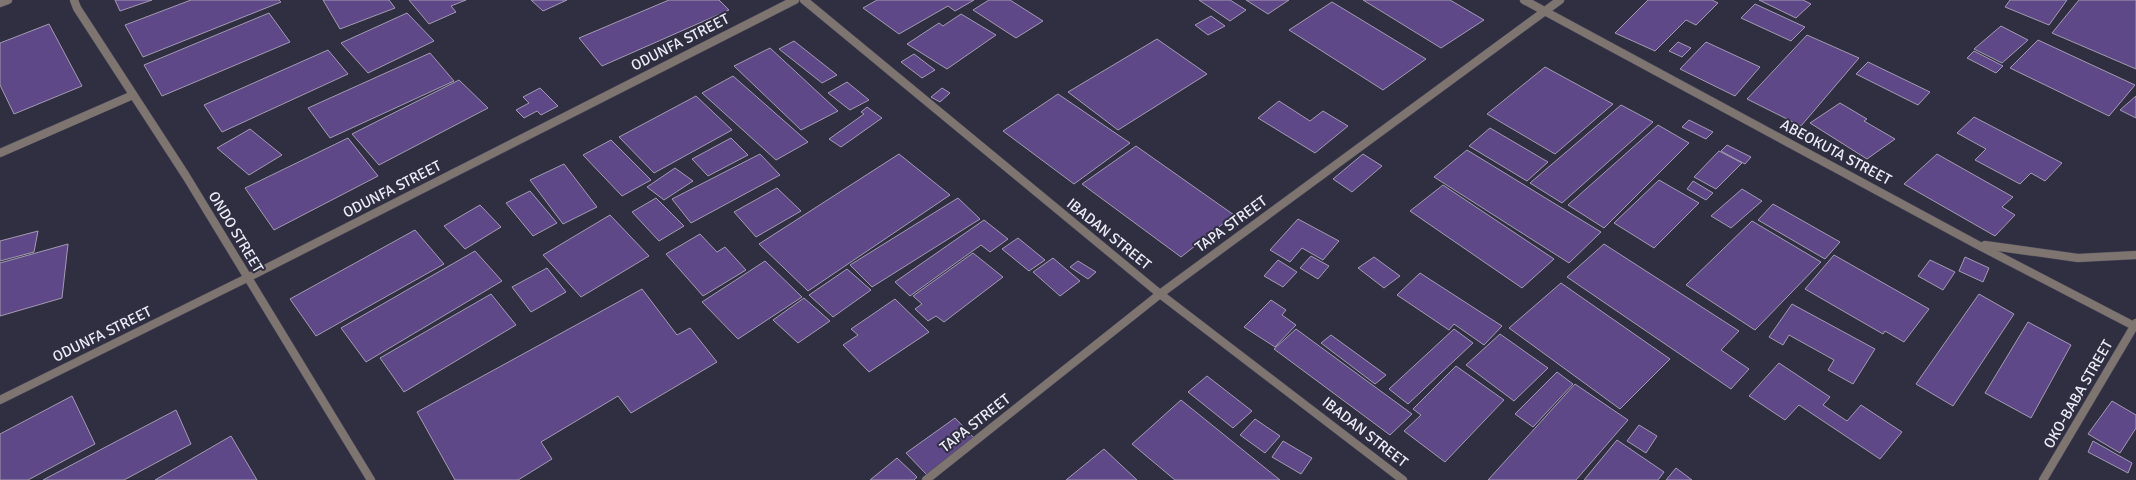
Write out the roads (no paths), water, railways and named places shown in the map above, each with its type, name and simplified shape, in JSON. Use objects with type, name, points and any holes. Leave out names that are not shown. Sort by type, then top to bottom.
[{"type":"street","points":[[0,3],[8,0]]},
{"type":"street","name":"ONDO STREET","points":[[74,0],[77,8],[186,176],[371,480]]},
{"type":"street","name":"ODUNFA STREET","points":[[0,400],[247,278],[795,0]]},
{"type":"street","name":"IBADAN STREET","points":[[804,0],[1160,294],[1403,480]]},
{"type":"street","name":"ABEOKUTA STREET","points":[[1524,0],[1976,244],[2135,325]]},
{"type":"street","name":"TAPA STREET","points":[[926,480],[1160,294],[1560,0]]},
{"type":"street","points":[[0,153],[133,95]]},
{"type":"street","points":[[1976,244],[2075,259],[2112,259],[2136,255]]},
{"type":"street","name":"OKO-BABA STREET","points":[[2044,480],[2135,325]]}]
